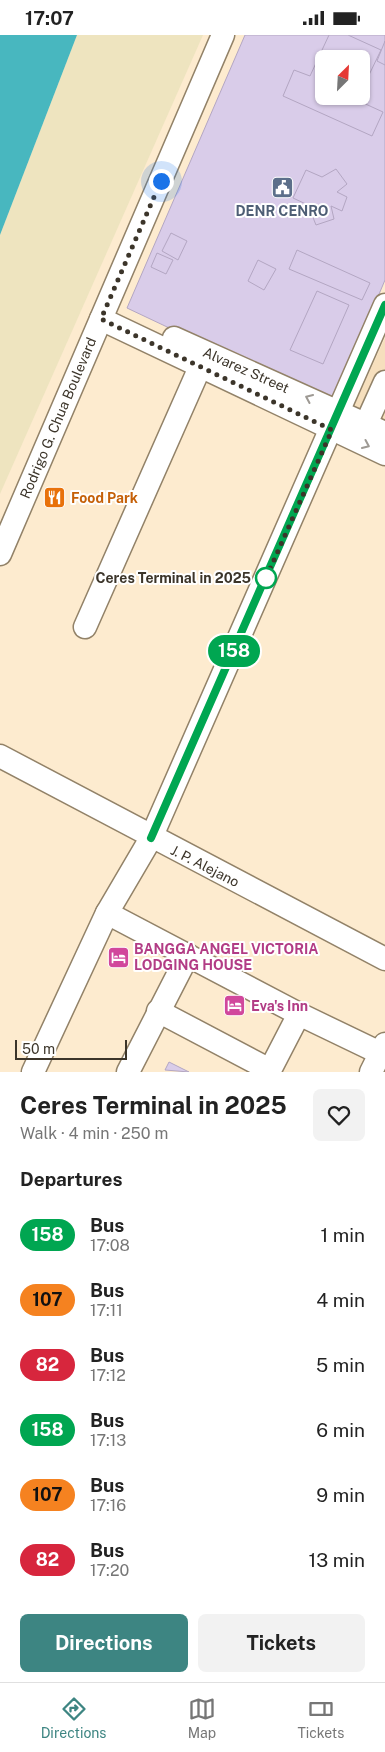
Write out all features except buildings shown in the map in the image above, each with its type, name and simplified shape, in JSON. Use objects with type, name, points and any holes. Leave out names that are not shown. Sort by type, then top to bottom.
[{"type":"street","name":"Rodrigo G. Chua Boulevard","points":[[0,554],[223,35]]},
{"type":"street","points":[[33,1072],[107,913],[151,838],[385,305]]},
{"type":"street","name":"Alvarez Street","points":[[104,314],[200,367],[335,420],[376,429]]},
{"type":"street","name":"Alvarez Street","points":[[104,314],[335,420],[385,454]]},
{"type":"street","points":[[85,627],[200,367]]},
{"type":"street","points":[[376,429],[385,382]]},
{"type":"street","name":"J. P. Alejano","points":[[0,756],[151,838],[385,959]]},
{"type":"street","points":[[107,913],[379,1056]]},
{"type":"street","points":[[128,1072],[188,955]]},
{"type":"street","points":[[158,1011],[270,1071],[299,1014]]},
{"type":"shaded area","points":[[385,338],[385,426],[352,410]]},
{"type":"sand","points":[[77,35],[203,35],[0,494],[0,235]]},
{"type":"water","points":[[0,35],[77,35],[0,235]]},
{"type":"bus line","name":"158","points":[[151,838],[332,430],[385,305]]},
{"type":"place","name":"DENR CENRO","points":[[282,188]]},
{"type":"place","name":"Food Park","points":[[55,498]]},
{"type":"place","name":"Ceres Terminal in 2025","points":[[266,578]]},
{"type":"place","name":"BANGGA ANGEL VICTORIA LODGING HOUSE","points":[[118,957]]},
{"type":"place","name":"Eva's Inn","points":[[235,1006]]},
{"type":"route","points":[[161,181],[101,319],[332,430],[266,578]]}]
